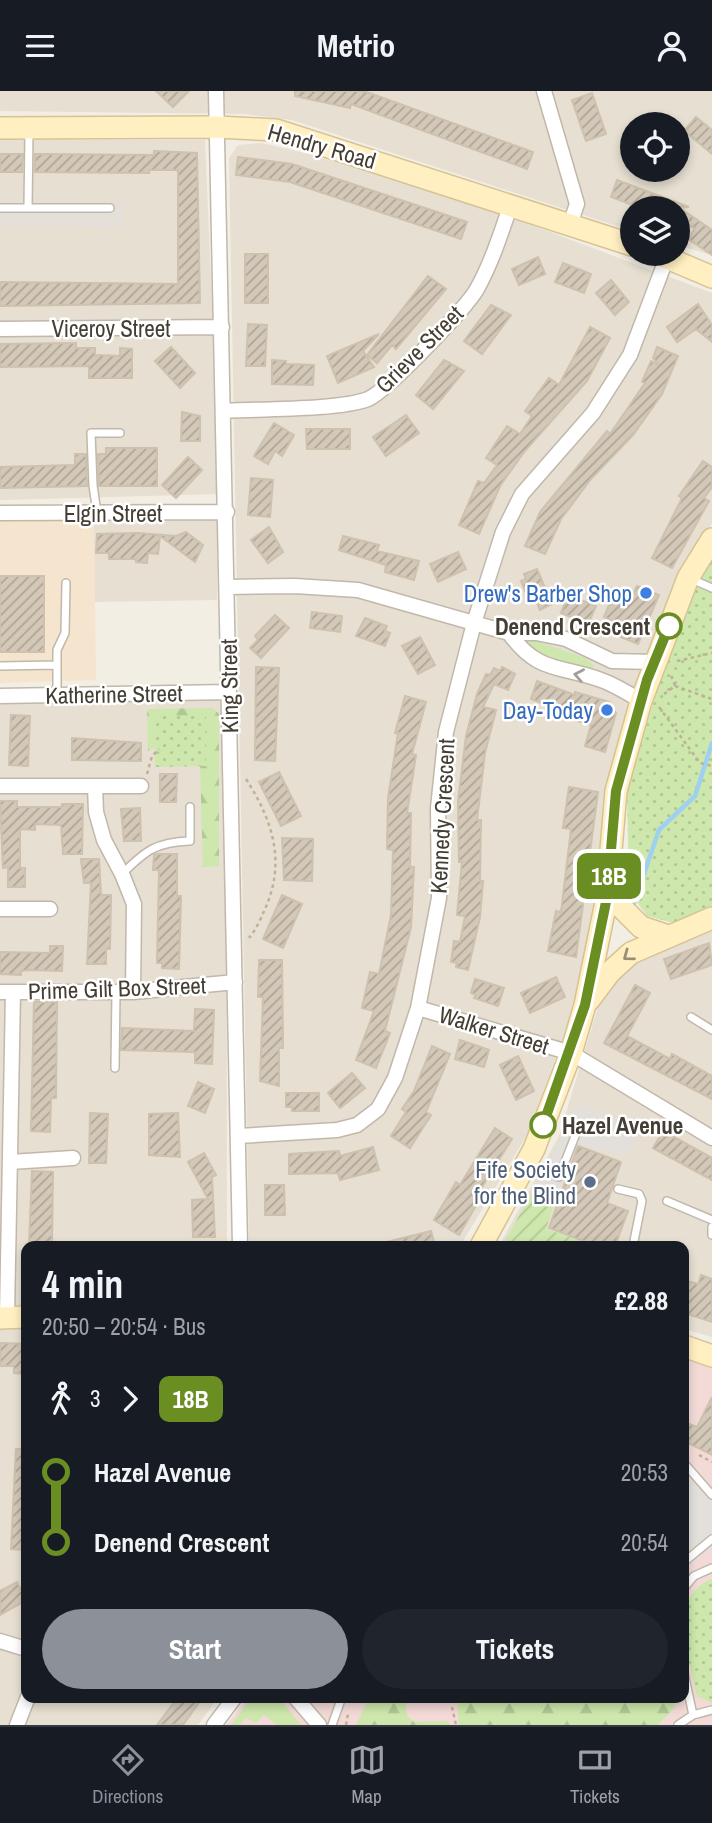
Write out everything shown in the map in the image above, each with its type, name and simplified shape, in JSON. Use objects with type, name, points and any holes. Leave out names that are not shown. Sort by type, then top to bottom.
[{"type":"street","name":"King Street","points":[[216,91],[227,512],[240,1241]]},
{"type":"street","points":[[544,91],[577,204],[570,224]]},
{"type":"street","name":"Hendry Road","points":[[0,128],[218,127],[276,130],[620,241]]},
{"type":"street","name":"Grieve Street","points":[[223,411],[339,404],[366,400],[386,389],[475,292],[495,252],[511,204]]},
{"type":"street","name":"Kennedy Crescent","points":[[239,1136],[337,1130],[367,1120],[378,1109],[395,1078],[418,1008],[439,898],[438,808],[446,732],[474,623],[503,532],[522,493],[593,413],[630,355],[658,266]]},
{"type":"street","points":[[687,266],[712,277]]},
{"type":"street","name":"Viceroy Street","points":[[0,328],[222,327]]},
{"type":"street","name":"Elgin Street","points":[[0,513],[227,512]]},
{"type":"street","points":[[484,1241],[526,1165],[570,1053],[585,1005],[607,897],[616,791],[688,578],[712,539]]},
{"type":"street","points":[[227,587],[295,586],[358,590],[509,633],[536,633],[566,639],[612,661],[660,663]]},
{"type":"street","points":[[509,633],[521,650],[550,667],[601,680],[647,700]]},
{"type":"street","name":"Katherine Street","points":[[0,696],[229,692]]},
{"type":"street","points":[[0,786],[95,786],[144,781]]},
{"type":"street","points":[[95,786],[96,812],[104,840],[134,904],[133,992]]},
{"type":"street","points":[[607,897],[614,900],[640,926],[665,935]]},
{"type":"street","points":[[0,909],[50,909]]},
{"type":"street","points":[[585,1005],[610,972],[631,953],[665,935],[712,918]]},
{"type":"street","name":"Prime Gilt Box Street","points":[[6,992],[133,992],[235,982]]},
{"type":"street","points":[[6,992],[11,1318]]},
{"type":"street","name":"Walker Street","points":[[418,1008],[570,1053]]},
{"type":"street","points":[[570,1053],[712,1138]]},
{"type":"street","points":[[7,1171],[73,1159]]},
{"type":"street","points":[[689,1348],[712,1356]]},
{"type":"street","points":[[0,1641],[21,1647]]},
{"type":"street","points":[[17,1725],[26,1703]]},
{"type":"street","points":[[214,1725],[230,1703]]},
{"type":"street","points":[[300,1703],[319,1725]]},
{"type":"lane","points":[[28,208],[29,129]]},
{"type":"lane","points":[[0,208],[110,208]]},
{"type":"lane","points":[[97,513],[91,433],[120,433]]},
{"type":"lane","points":[[688,578],[712,588]]},
{"type":"lane","points":[[57,695],[57,650],[65,633],[66,583]]},
{"type":"lane","points":[[0,666],[56,665]]},
{"type":"lane","points":[[122,874],[144,851],[173,842],[190,841],[190,807]]},
{"type":"lane","points":[[115,1068],[116,991]]},
{"type":"lane","points":[[691,1017],[712,1030]]},
{"type":"lane","points":[[526,1165],[559,1177],[579,1126]]},
{"type":"lane","points":[[618,1189],[639,1194],[642,1201],[634,1241]]},
{"type":"lane","points":[[667,1201],[712,1220]]},
{"type":"lane","points":[[712,1227],[712,1235]]},
{"type":"lane","points":[[689,1469],[712,1495]]},
{"type":"lane","points":[[689,1558],[712,1539]]},
{"type":"lane","points":[[689,1582],[694,1576],[712,1567]]},
{"type":"lane","points":[[689,1696],[693,1715]]},
{"type":"lane","points":[[332,1725],[340,1703]]},
{"type":"lane","points":[[678,1725],[693,1715],[712,1710]]},
{"type":"path","points":[[660,663],[712,653]]},
{"type":"path","points":[[675,686],[712,699]]},
{"type":"path","points":[[647,700],[700,763],[712,766]]},
{"type":"path","points":[[144,781],[152,756],[159,749]]},
{"type":"path","points":[[230,756],[258,799],[274,833],[277,859],[275,880],[266,907],[253,934],[246,940]]},
{"type":"path","points":[[699,1455],[712,1462]]},
{"type":"path","points":[[452,1707],[456,1725]]},
{"type":"path","points":[[346,1725],[348,1714]]},
{"type":"shaded area","points":[[0,91],[712,91],[712,255],[690,249],[690,196],[620,196],[620,227],[292,120],[245,114],[0,111]]},
{"type":"shaded area","points":[[0,140],[205,140],[220,494],[0,500]]},
{"type":"shaded area","points":[[261,143],[306,153],[526,223],[620,258],[620,266],[640,266],[712,293],[712,523],[680,579],[650,647],[608,800],[598,883],[574,1008],[527,1135],[463,1241],[249,1241],[229,158],[238,145]]},
{"type":"shaded area","points":[[0,202],[123,203],[123,227],[0,226]]},
{"type":"shaded area","points":[[217,520],[217,600],[94,602],[94,521]]},
{"type":"shaded area","points":[[0,521],[94,521],[96,680],[0,683]]},
{"type":"shaded area","points":[[226,698],[227,1241],[21,1241],[21,1305],[0,1306],[0,702]]},
{"type":"shaded area","points":[[712,925],[712,1337],[689,1330],[689,1241],[502,1241],[559,1136],[598,1007],[618,974],[649,951]]},
{"type":"shaded area","points":[[577,1104],[642,1128],[629,1156],[577,1144],[557,1197],[536,1190]]},
{"type":"shaded area","points":[[21,1328],[21,1703],[214,1703],[198,1725],[0,1725],[0,1329]]},
{"type":"shaded area","points":[[689,1358],[712,1365],[712,1725],[226,1725],[244,1703],[689,1703]]},
{"type":"shaded area","points":[[689,1463],[712,1490],[712,1548],[689,1566]]},
{"type":"green space","points":[[712,550],[712,913],[678,924],[647,916],[629,891],[627,792],[678,619]]},
{"type":"green space","points":[[530,639],[585,658],[594,666],[591,669],[549,659],[528,645]]},
{"type":"green space","points":[[213,708],[219,714],[219,866],[203,867],[199,725],[148,751],[147,709]]},
{"type":"green space","points":[[206,715],[206,766],[155,767],[155,716]]},
{"type":"green space","points":[[533,1191],[556,1199],[546,1229],[569,1237],[576,1219],[587,1223],[581,1241],[505,1241]]},
{"type":"green space","points":[[712,1579],[712,1703],[697,1696],[689,1661],[689,1600],[698,1587]]},
{"type":"green space","points":[[247,1703],[283,1703],[301,1725],[277,1725],[264,1715],[256,1723],[245,1718],[240,1725],[231,1725]]},
{"type":"green space","points":[[367,1703],[406,1703],[407,1716],[415,1722],[448,1721],[449,1725],[356,1725]]},
{"type":"green space","points":[[675,1703],[675,1707],[658,1725],[459,1725],[457,1704]]},
{"type":"building","points":[[156,91],[189,91],[173,107]]},
{"type":"building","points":[[295,91],[364,91],[533,152],[527,169],[351,104],[350,108],[295,96]]},
{"type":"building","points":[[592,93],[606,134],[586,141],[572,100]]},
{"type":"building","points":[[696,117],[712,130],[712,154],[690,136],[690,124]]},
{"type":"building","points":[[154,151],[197,153],[200,303],[0,306],[0,282],[178,284],[178,170],[149,170],[149,173],[35,172],[35,154],[154,155]]},
{"type":"building","points":[[0,154],[23,154],[22,172],[0,172]]},
{"type":"building","points":[[238,157],[292,164],[467,222],[461,239],[290,182],[236,175]]},
{"type":"building","points":[[617,180],[660,196],[620,196],[620,200],[611,197]]},
{"type":"building","points":[[690,215],[712,230],[712,255],[690,240],[695,228],[690,226]]},
{"type":"building","points":[[245,254],[268,254],[268,303],[245,303]]},
{"type":"building","points":[[538,257],[545,274],[519,285],[512,269]]},
{"type":"building","points":[[563,263],[591,274],[584,293],[555,282]]},
{"type":"building","points":[[428,276],[446,289],[396,349],[392,345],[377,363],[367,355]]},
{"type":"building","points":[[611,280],[629,302],[615,315],[596,293]]},
{"type":"building","points":[[698,304],[712,325],[712,342],[696,329],[677,342],[667,327]]},
{"type":"building","points":[[491,305],[511,315],[482,354],[464,341]]},
{"type":"building","points":[[248,324],[267,325],[265,366],[246,366]]},
{"type":"building","points":[[590,327],[610,338],[587,381],[524,452],[500,486],[479,534],[459,525],[478,481],[484,483],[497,465],[486,458],[507,426],[520,434],[532,416],[525,411],[549,378],[559,385]]},
{"type":"building","points":[[379,334],[363,351],[374,367],[338,383],[327,356]]},
{"type":"building","points":[[76,343],[76,348],[95,348],[95,355],[120,356],[120,348],[132,349],[132,378],[89,378],[89,366],[0,367],[0,344]]},
{"type":"building","points":[[171,347],[195,373],[180,388],[155,361]]},
{"type":"building","points":[[657,347],[678,356],[662,394],[633,435],[591,479],[561,519],[545,554],[525,546],[540,512],[607,431],[610,434],[645,383],[642,382],[651,361],[659,365],[653,358]]},
{"type":"building","points":[[272,360],[286,361],[286,364],[314,365],[313,385],[272,384]]},
{"type":"building","points":[[444,360],[464,371],[433,409],[416,395]]},
{"type":"building","points":[[182,412],[200,416],[200,441],[181,441]]},
{"type":"building","points":[[406,415],[419,433],[386,456],[373,437]]},
{"type":"building","points":[[274,423],[294,435],[282,456],[275,451],[268,464],[254,456]]},
{"type":"building","points":[[306,429],[350,429],[350,449],[307,449]]},
{"type":"building","points":[[106,448],[157,448],[157,486],[99,486],[98,454],[106,454]]},
{"type":"building","points":[[75,454],[86,454],[87,486],[0,488],[0,467],[75,465]]},
{"type":"building","points":[[188,457],[202,470],[176,498],[162,485]]},
{"type":"building","points":[[703,461],[712,467],[712,487],[704,498],[709,501],[672,568],[652,558],[682,498],[679,496]]},
{"type":"building","points":[[251,478],[273,480],[270,517],[248,515]]},
{"type":"building","points":[[269,527],[283,552],[268,563],[251,540]]},
{"type":"building","points":[[186,532],[203,545],[195,562],[160,536],[158,554],[148,553],[147,563],[136,562],[136,559],[109,559],[109,553],[96,553],[97,534],[176,536]]},
{"type":"building","points":[[343,536],[379,545],[377,551],[419,561],[414,580],[385,572],[386,565],[339,550]]},
{"type":"building","points":[[458,552],[466,569],[438,582],[430,564]]},
{"type":"building","points":[[537,569],[552,604],[540,610],[535,598],[529,601],[521,581],[526,579],[524,574]]},
{"type":"building","points":[[0,576],[44,576],[44,652],[0,652]]},
{"type":"building","points":[[637,586],[659,595],[638,644],[618,636],[622,625],[604,617],[615,590],[632,597]]},
{"type":"building","points":[[568,595],[596,606],[588,624],[561,613]]},
{"type":"building","points":[[312,612],[342,616],[340,632],[310,628]]},
{"type":"building","points":[[275,615],[289,628],[261,658],[250,648],[258,640],[255,636]]},
{"type":"building","points":[[365,618],[387,626],[385,631],[390,633],[385,646],[356,636]]},
{"type":"building","points":[[420,637],[435,665],[418,674],[402,646]]},
{"type":"building","points":[[256,667],[279,668],[275,761],[255,760]]},
{"type":"building","points":[[502,667],[515,674],[508,690],[494,684],[483,707],[496,710],[485,753],[477,820],[481,820],[480,881],[483,881],[480,917],[468,970],[456,967],[457,963],[451,962],[454,941],[460,942],[465,916],[457,915],[462,862],[459,862],[458,801],[466,736],[477,694],[486,674],[490,675],[494,668],[500,671]]},
{"type":"building","points":[[537,681],[575,695],[575,692],[610,702],[616,713],[605,752],[585,746],[591,725],[568,718],[569,714],[531,699]]},
{"type":"building","points":[[405,696],[426,702],[412,754],[416,755],[407,813],[411,813],[410,867],[414,867],[411,927],[385,1031],[390,1033],[376,1068],[356,1060],[374,1011],[362,1008],[370,972],[379,974],[391,915],[393,850],[387,849],[388,798],[398,733],[395,733]]},
{"type":"building","points":[[11,715],[30,716],[28,766],[9,765]]},
{"type":"building","points":[[72,738],[141,743],[141,761],[72,760]]},
{"type":"building","points":[[279,772],[301,816],[281,826],[259,782]]},
{"type":"building","points":[[160,774],[177,774],[176,802],[160,802]]},
{"type":"building","points":[[569,787],[598,792],[576,957],[548,951],[556,911],[561,912],[571,829],[563,828]]},
{"type":"building","points":[[0,801],[17,801],[17,807],[83,804],[82,854],[63,854],[61,825],[35,824],[35,830],[20,829],[20,868],[25,868],[25,887],[8,887],[8,867],[3,868]]},
{"type":"building","points":[[140,808],[141,841],[124,841],[121,809]]},
{"type":"building","points":[[282,838],[313,839],[312,881],[284,880]]},
{"type":"building","points":[[177,854],[177,896],[181,896],[179,969],[162,968],[162,963],[157,963],[159,870],[153,870],[154,855]]},
{"type":"building","points":[[81,859],[99,859],[101,895],[111,895],[110,949],[106,949],[106,964],[87,964],[91,883],[84,883]]},
{"type":"building","points":[[282,895],[302,904],[283,948],[263,939]]},
{"type":"building","points":[[709,943],[712,965],[671,979],[664,959]]},
{"type":"building","points":[[50,946],[63,946],[62,971],[27,970],[21,971],[21,975],[0,974],[0,952],[50,953]]},
{"type":"building","points":[[259,960],[282,960],[283,1048],[279,1048],[279,1086],[260,1081],[263,997],[258,997]]},
{"type":"building","points":[[556,977],[565,997],[530,1013],[521,993]]},
{"type":"building","points":[[475,979],[504,988],[498,1006],[474,998],[476,995],[471,993]]},
{"type":"building","points":[[635,985],[650,993],[627,1036],[670,1059],[672,1054],[712,1076],[712,1099],[604,1043]]},
{"type":"building","points":[[34,1002],[57,1002],[56,1098],[51,1098],[50,1132],[31,1131]]},
{"type":"building","points":[[195,1009],[214,1010],[212,1064],[195,1063],[195,1052],[121,1050],[122,1028],[194,1031]]},
{"type":"building","points":[[460,1040],[489,1050],[484,1067],[455,1059]]},
{"type":"building","points":[[432,1046],[450,1054],[426,1112],[431,1115],[410,1148],[391,1136],[406,1112],[402,1109],[414,1091]]},
{"type":"building","points":[[518,1056],[534,1091],[516,1100],[500,1065]]},
{"type":"building","points":[[352,1073],[365,1088],[340,1108],[328,1093]]},
{"type":"building","points":[[198,1082],[214,1089],[205,1113],[188,1106]]},
{"type":"building","points":[[286,1093],[319,1093],[319,1111],[292,1111],[292,1107],[286,1107]]},
{"type":"building","points":[[90,1113],[108,1114],[106,1163],[89,1163]]},
{"type":"building","points":[[178,1113],[180,1157],[149,1155],[149,1114]]},
{"type":"building","points":[[495,1128],[512,1139],[477,1195],[481,1197],[459,1235],[434,1220],[456,1182],[460,1185]]},
{"type":"building","points":[[663,1131],[712,1158],[712,1180],[653,1148]]},
{"type":"building","name":"Fife Society for the Blind","points":[[578,1146],[621,1162],[607,1203],[628,1211],[617,1241],[584,1241],[549,1228]]},
{"type":"building","points":[[373,1147],[379,1170],[340,1180],[338,1173],[289,1174],[289,1154],[339,1151],[340,1156]]},
{"type":"building","points":[[204,1153],[216,1175],[212,1177],[215,1237],[193,1237],[192,1200],[208,1199],[188,1162]]},
{"type":"building","points":[[32,1171],[53,1172],[52,1241],[29,1241]]},
{"type":"building","points":[[265,1185],[284,1185],[285,1215],[265,1215]]},
{"type":"building","points":[[431,1231],[434,1241],[391,1241]]},
{"type":"building","points":[[701,1275],[712,1279],[712,1322],[689,1315],[689,1281],[698,1284]]},
{"type":"building","points":[[0,1343],[21,1344],[21,1374],[14,1373],[14,1366],[0,1366]]},
{"type":"building","points":[[712,1397],[712,1455],[689,1444],[689,1424],[697,1427]]},
{"type":"building","points":[[16,1449],[21,1449],[21,1550],[11,1549]]},
{"type":"building","points":[[17,1582],[21,1590],[21,1603],[0,1615],[0,1591]]},
{"type":"building","points":[[174,1703],[199,1703],[183,1725],[157,1725]]},
{"type":"waterway","points":[[634,903],[659,830],[695,796],[712,743]]},
{"type":"bus line","name":"18B","points":[[543,1125],[585,1005],[607,897],[616,791],[647,680],[669,626]]},
{"type":"place","name":"Drew's Barber Shop","points":[[646,593]]},
{"type":"place","name":"Denend Crescent","points":[[669,626]]},
{"type":"place","name":"Day-Today","points":[[607,710]]},
{"type":"place","name":"Hazel Avenue","points":[[543,1125]]},
{"type":"place","name":"Fife Society for the Blind","points":[[590,1182]]}]
